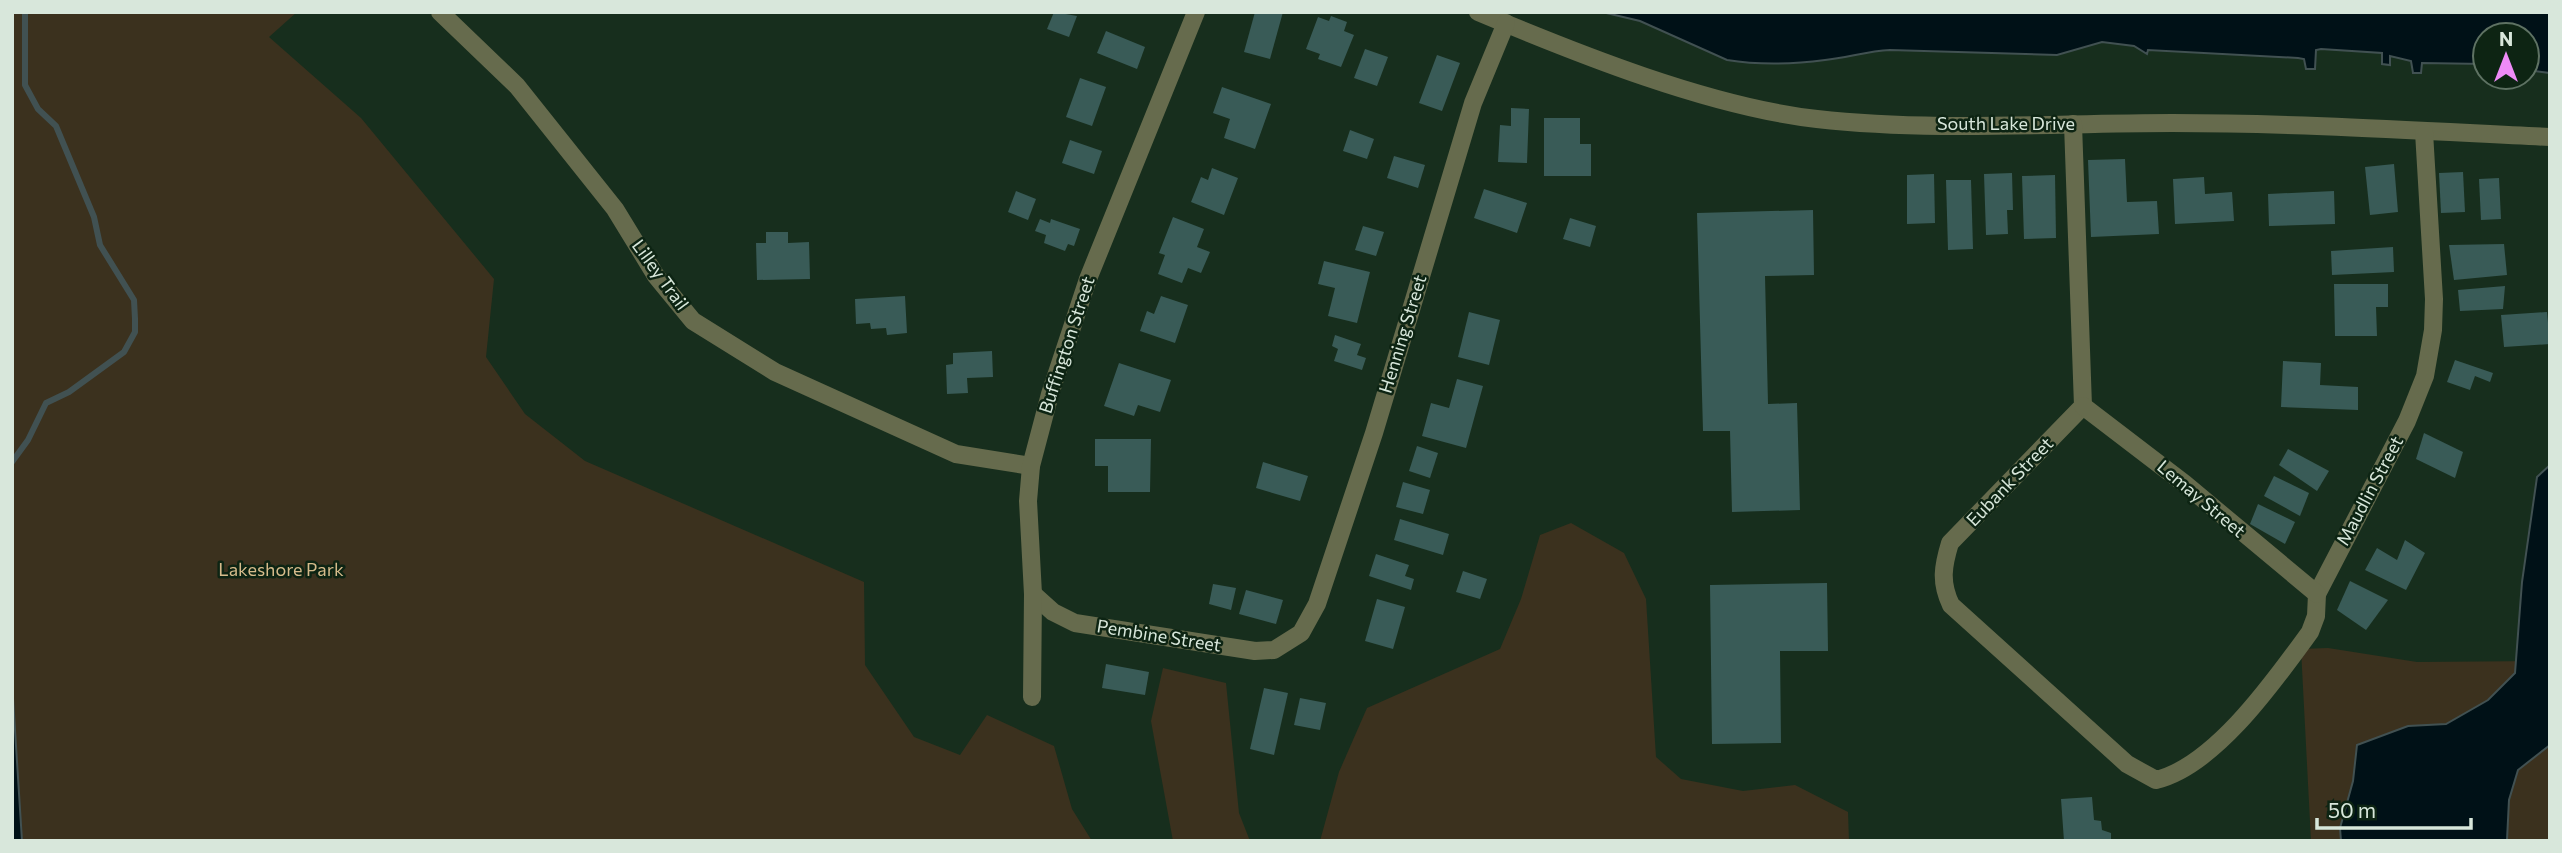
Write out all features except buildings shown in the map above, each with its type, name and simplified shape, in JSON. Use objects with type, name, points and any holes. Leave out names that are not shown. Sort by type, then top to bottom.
[{"type":"street","name":"Lilley Trail","points":[[440,12],[517,86],[615,209],[656,276],[693,321],[775,372],[956,454],[1031,466]]},
{"type":"street","name":"Buffington Street","points":[[1032,696],[1033,594],[1029,545],[1031,466],[1050,394],[1088,279],[1196,12]]},
{"type":"street","name":"South Lake Drive","points":[[1478,12],[1671,84],[1788,114],[1879,123],[2228,123],[2550,137]]},
{"type":"street","name":"Henning Street","points":[[1292,639],[1301,633],[1317,604],[1374,433],[1473,103],[1506,23]]},
{"type":"street","points":[[2073,124],[2083,406]]},
{"type":"street","name":"Maudlin Street","points":[[2156,780],[2171,777],[2199,761],[2234,726],[2310,632],[2316,616],[2317,594],[2407,421],[2426,376],[2434,299],[2424,132]]},
{"type":"street","name":"Lemay Street","points":[[2083,406],[2185,484],[2317,594]]},
{"type":"street","name":"Eubank Street","points":[[2083,406],[1950,542],[1943,566],[1943,588],[1951,605],[2127,764],[2142,775],[2156,780]]},
{"type":"street","name":"Pembine Street","points":[[1033,594],[1053,612],[1075,623],[1255,651],[1274,650],[1292,639]]},
{"type":"green space","name":"Lakeshore Park","points":[[12,12],[297,12],[269,37],[361,118],[494,279],[486,357],[525,414],[585,461],[864,582],[865,665],[914,737],[960,755],[987,715],[1054,746],[1072,809],[1092,841],[12,841]]},
{"type":"green space","points":[[1571,523],[1624,553],[1646,599],[1656,757],[1681,779],[1743,791],[1795,785],[1848,812],[1849,841],[1320,841],[1339,772],[1367,708],[1500,649],[1521,599],[1540,535]]},
{"type":"green space","points":[[2328,648],[2417,662],[2550,661],[2550,841],[2311,841],[2301,649]]},
{"type":"green space","points":[[1163,668],[1226,683],[1239,813],[1250,841],[1173,841],[1151,721]]},
{"type":"shaded area","points":[[1602,12],[2550,12],[2550,73],[2541,72],[2541,21],[2471,21],[2471,64],[2422,63],[2421,73],[2413,73],[2411,61],[2390,56],[2390,65],[2382,64],[2382,53],[2316,50],[2315,69],[2306,69],[2304,59],[2298,58],[2148,50],[2147,54],[2134,46],[2102,42],[2057,55],[1890,50],[1813,61],[1751,63],[1727,60],[1640,21]]},
{"type":"shaded area","points":[[2550,465],[2550,745],[2518,770],[2509,800],[2507,840],[2341,841],[2340,828],[2353,781],[2357,745],[2408,726],[2446,724],[2488,700],[2515,673],[2522,582],[2537,477]]},
{"type":"shaded area","points":[[12,682],[22,841],[12,841]]},
{"type":"waterway","points":[[12,462],[28,440],[46,403],[69,392],[124,352],[135,332],[134,300],[100,245],[94,217],[56,126],[38,109],[25,85],[25,12]]}]
